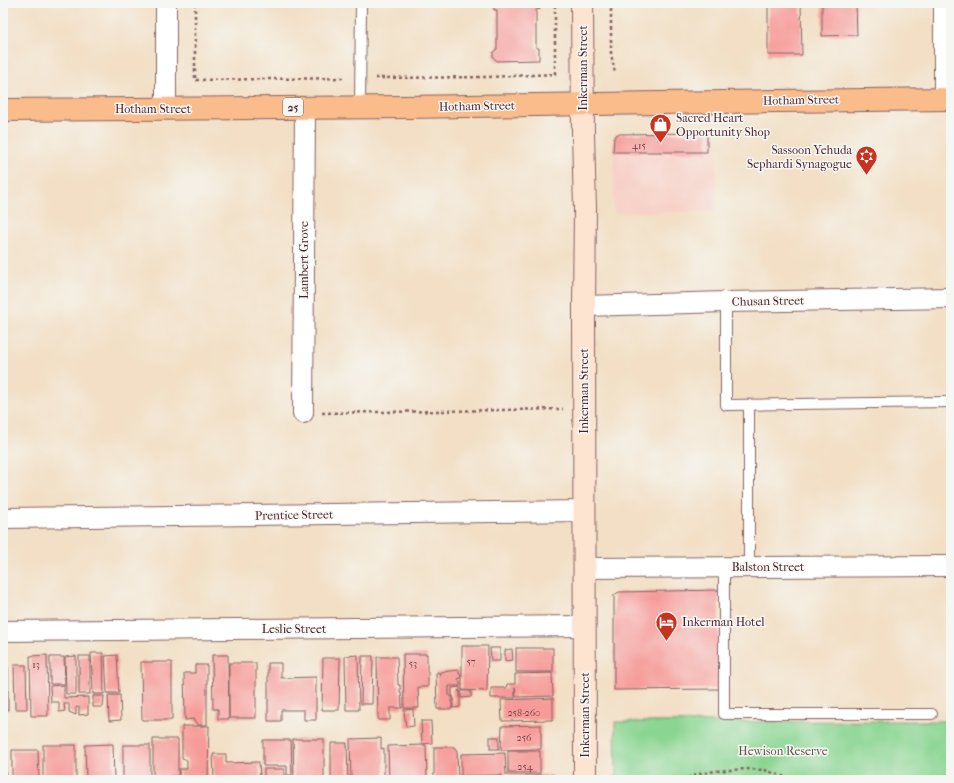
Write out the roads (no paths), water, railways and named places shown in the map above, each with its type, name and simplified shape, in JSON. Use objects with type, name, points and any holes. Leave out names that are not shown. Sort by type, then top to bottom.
[{"type":"main road","name":"Hotham Street","points":[[3,110],[948,99]]},
{"type":"street","points":[[166,3],[166,109]]},
{"type":"street","name":"Inkerman Street","points":[[582,3],[585,209],[585,780]]},
{"type":"street","points":[[944,3],[948,99]]},
{"type":"street","name":"Lambert Grove","points":[[303,413],[305,107]]},
{"type":"street","name":"Chusan Street","points":[[584,306],[951,298]]},
{"type":"street","name":"Prentice Street","points":[[3,518],[585,511]]},
{"type":"street","name":"Balston Street","points":[[585,568],[951,566]]},
{"type":"street","name":"Leslie Street","points":[[3,631],[585,626]]},
{"type":"lane","points":[[360,107],[361,3]]},
{"type":"lane","points":[[726,302],[726,405],[951,402]]},
{"type":"lane","points":[[749,405],[749,567]]},
{"type":"lane","points":[[724,567],[724,714],[932,714]]},
{"type":"place","name":"Sacred Heart Opportunity Shop","points":[[660,144]]},
{"type":"place","name":"Sassoon Yehuda Sephardi Synagogue","points":[[867,176]]},
{"type":"place","name":"Inkerman Hotel","points":[[667,642]]},
{"type":"park label","name":"Hewison Reserve","points":[[783,751]]}]
